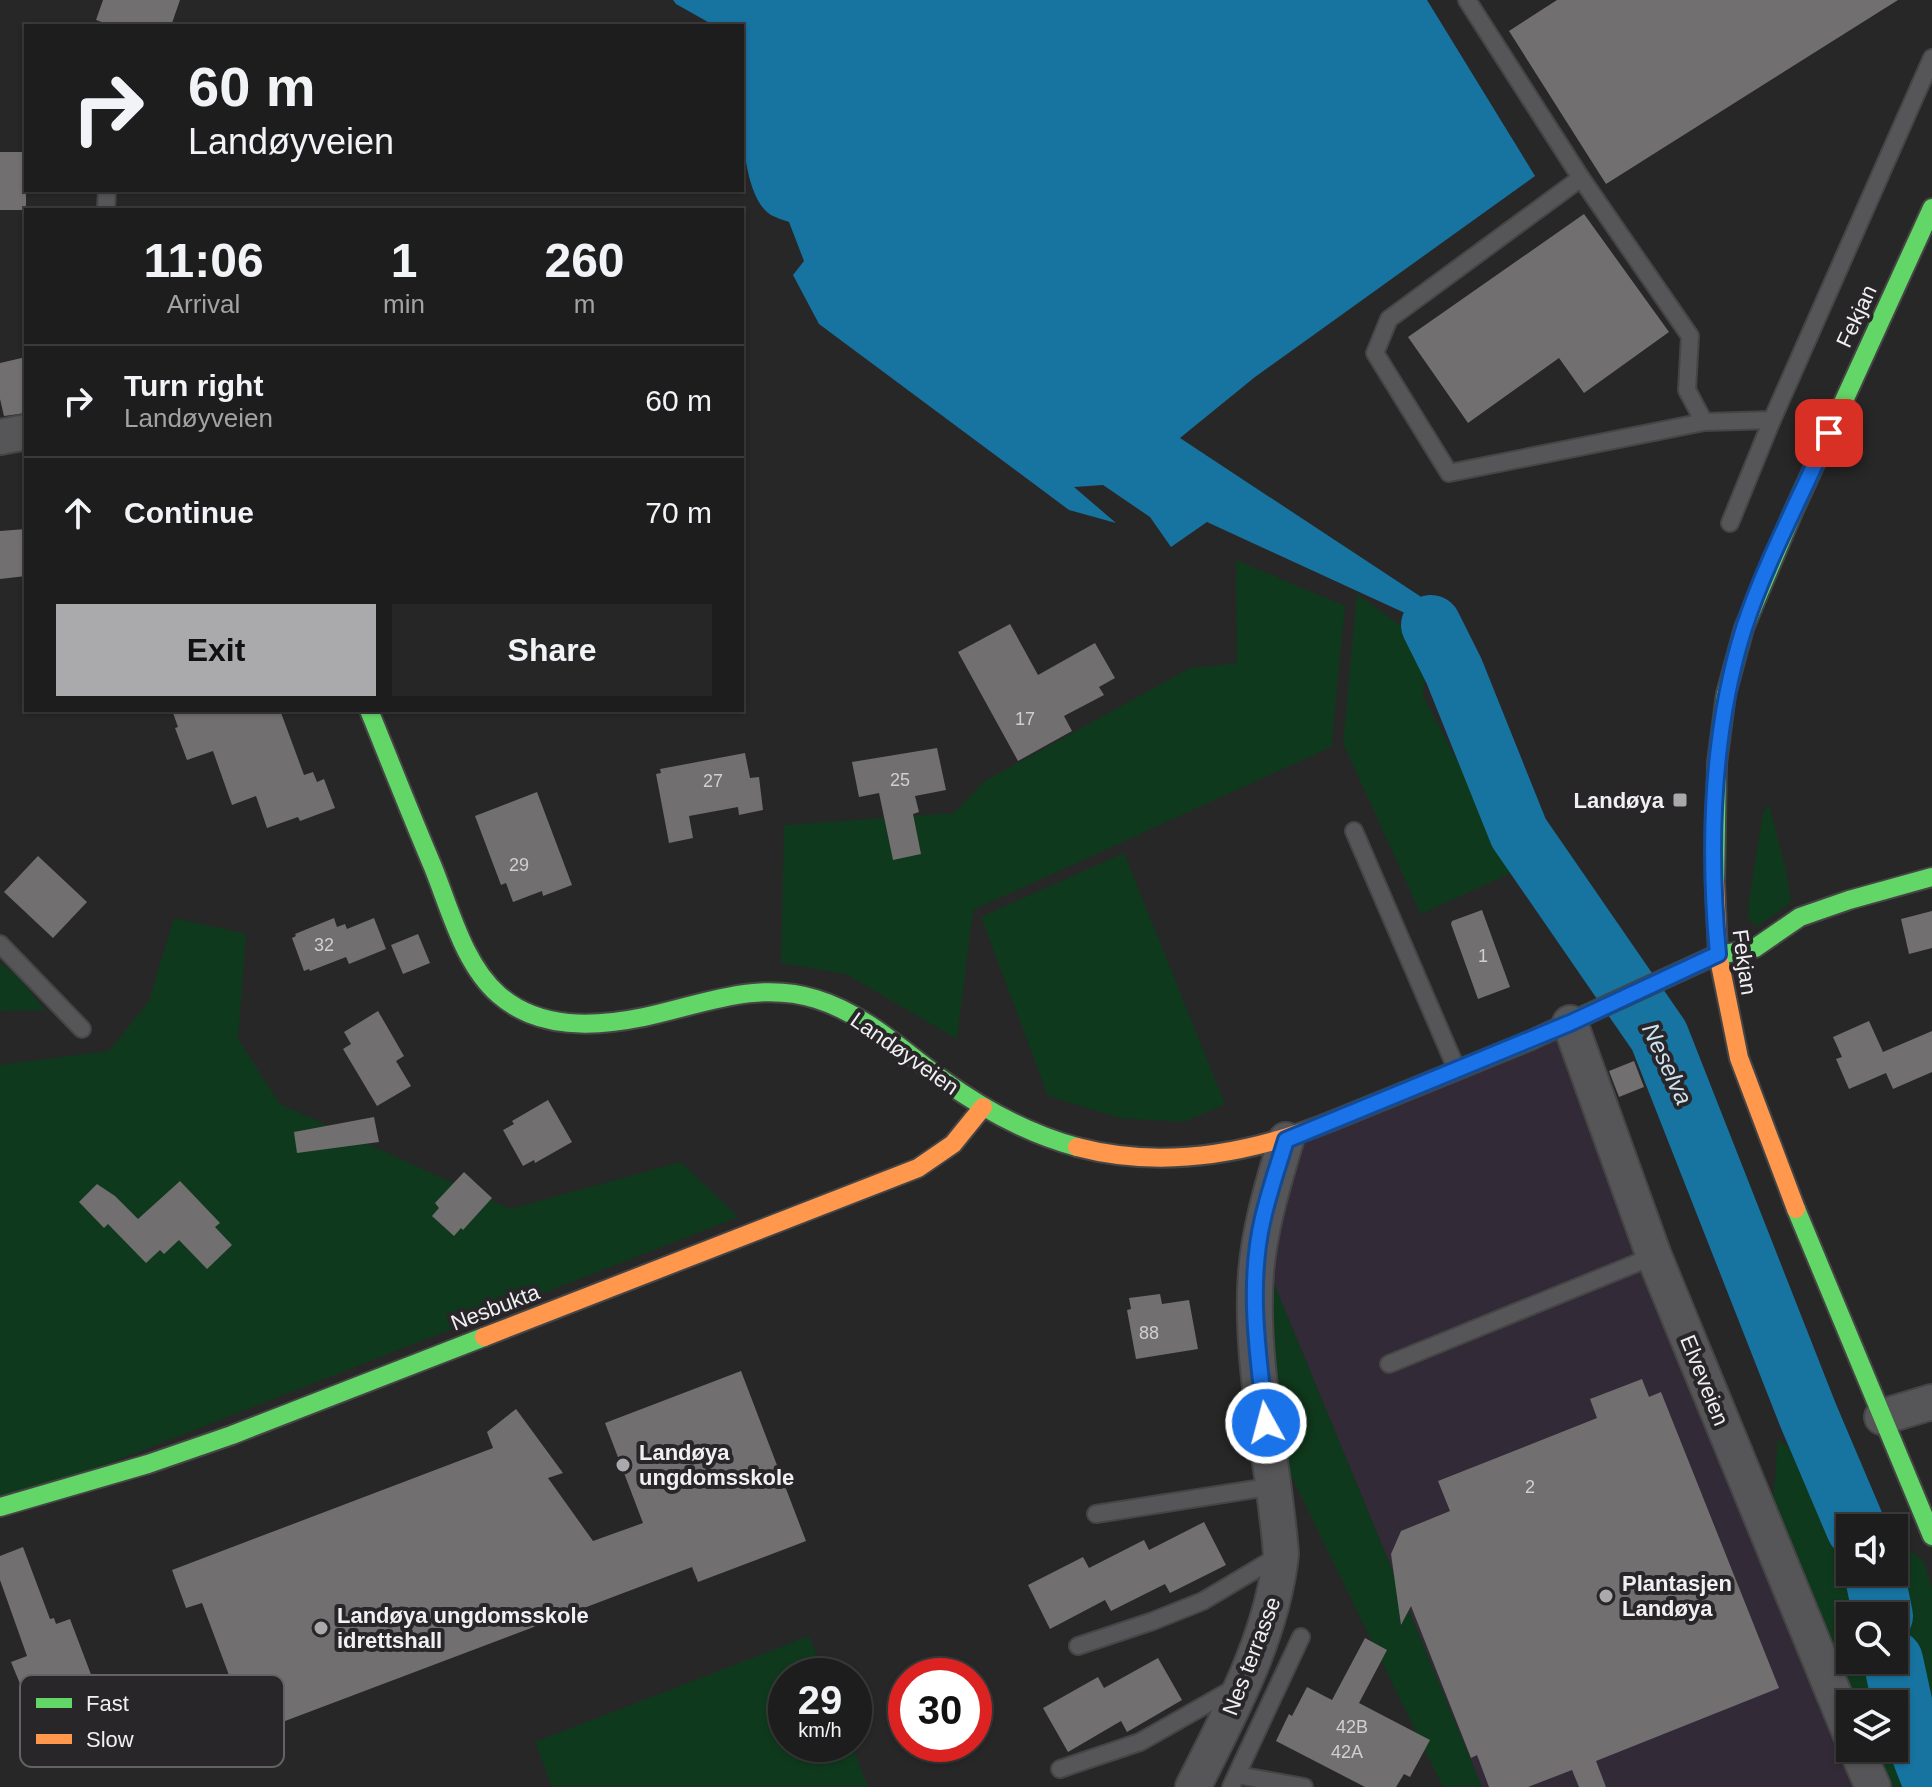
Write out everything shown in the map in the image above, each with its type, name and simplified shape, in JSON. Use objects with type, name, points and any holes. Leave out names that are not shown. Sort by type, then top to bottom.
[{"type":"street","name":"Fekjan","points":[[1932,208],[1794,510],[1744,628],[1726,694],[1714,787],[1718,954],[1739,1058],[1813,1252],[1932,1536]]},
{"type":"street","points":[[0,437],[24,432]]},
{"type":"street","name":"Landøyveien","points":[[370,712],[461,937],[479,971],[501,996],[527,1013],[552,1022],[598,1024],[647,1017],[723,996],[772,991],[792,993],[863,1018],[983,1107],[1053,1139],[1110,1155],[1161,1160],[1221,1155],[1286,1140],[1457,1071],[1664,981],[1718,954]]},
{"type":"street","points":[[1718,954],[1762,945],[1794,919],[1830,905],[1932,877]]},
{"type":"street","name":"Elveveien","points":[[1584,1016],[1654,1256],[1836,1699]]},
{"type":"street","name":"Nesbukta","points":[[0,1507],[148,1464],[232,1435],[918,1168],[953,1144],[983,1107]]},
{"type":"street","name":"Nes terrasse","points":[[1193,1787],[1259,1647],[1278,1587],[1281,1554],[1256,1339],[1256,1274],[1263,1220],[1286,1140]]},
{"type":"street","points":[[1882,1417],[1932,1402]]},
{"type":"street","points":[[1862,1762],[1873,1787]]},
{"type":"lane","points":[[1467,0],[1581,178],[1690,336],[1687,390],[1704,422]]},
{"type":"lane","points":[[1730,523],[1772,420],[1932,58]]},
{"type":"lane","points":[[1581,178],[1389,319],[1375,353],[1449,473],[1704,422],[1772,420]]},
{"type":"lane","points":[[1354,831],[1457,1071]]},
{"type":"lane","points":[[0,944],[82,1029]]},
{"type":"lane","points":[[1389,1364],[1654,1256]]},
{"type":"lane","points":[[1096,1514],[1274,1486]]},
{"type":"lane","points":[[1078,1646],[1203,1601],[1281,1554]]},
{"type":"lane","points":[[1301,1637],[1234,1781],[1304,1787]]},
{"type":"lane","points":[[1060,1769],[1140,1742],[1243,1683]]},
{"type":"shaded area","points":[[1562,1032],[1836,1717],[1836,1762],[1854,1762],[1864,1787],[1482,1787],[1265,1262],[1292,1146]]},
{"type":"green space","points":[[1236,560],[1345,606],[1331,747],[973,910],[957,1039],[846,974],[781,963],[784,825],[954,813],[985,781],[1190,668],[1237,663]]},
{"type":"green space","points":[[1357,594],[1428,645],[1423,696],[1515,871],[1421,914],[1343,743]]},
{"type":"green space","points":[[1769,804],[1791,902],[1757,927],[1748,918],[1749,900],[1763,813]]},
{"type":"green space","points":[[1124,853],[1225,1104],[1184,1122],[1120,1118],[1048,1096],[981,917]]},
{"type":"green space","points":[[174,918],[246,934],[238,1039],[280,1104],[510,1209],[681,1162],[738,1217],[0,1506],[0,1065],[109,1051],[149,1001]]},
{"type":"green space","points":[[0,963],[19,978],[45,1010],[0,1011]]},
{"type":"green space","points":[[1265,1262],[1482,1787],[1443,1787],[1281,1455]]},
{"type":"green space","points":[[1778,1439],[1867,1514],[1836,1514],[1836,1586],[1908,1586],[1908,1548],[1924,1562],[1932,1588],[1932,1787],[1888,1787],[1878,1762],[1908,1762],[1908,1690],[1848,1690],[1842,1674],[1908,1674],[1908,1602],[1836,1602],[1836,1660],[1773,1504]]},
{"type":"green space","points":[[809,1636],[818,1658],[768,1658],[768,1762],[858,1762],[868,1787],[552,1787],[535,1742]]},
{"type":"water","points":[[673,0],[1427,0],[1535,176],[1255,377],[1180,438],[1441,610],[1431,625],[1207,522],[1171,547],[1150,517],[1103,485],[1074,487],[1116,523],[1069,510],[819,324],[793,275],[804,261],[789,222],[771,215],[759,202],[750,181],[744,146],[744,24],[711,24]]},
{"type":"building","points":[[103,0],[180,0],[172,24],[107,24],[96,20]]},
{"type":"building","points":[[1557,0],[1898,0],[1606,184],[1509,31]]},
{"type":"building","points":[[0,152],[24,152],[26,208],[0,210]]},
{"type":"building","points":[[1584,214],[1669,332],[1584,393],[1559,358],[1468,423],[1408,337]]},
{"type":"building","points":[[24,357],[24,413],[4,416],[0,399],[0,363]]},
{"type":"building","points":[[24,529],[24,576],[0,579],[0,531]]},
{"type":"building","points":[[1010,624],[1038,675],[1095,643],[1115,678],[1099,687],[1104,695],[1064,716],[1072,731],[1018,761],[958,652]]},
{"type":"building","points":[[173,712],[281,712],[304,775],[313,772],[317,782],[324,779],[335,808],[300,821],[298,817],[267,828],[256,796],[232,805],[213,751],[187,760],[175,728],[178,727]]},
{"type":"building","points":[[937,748],[946,790],[915,796],[919,812],[913,814],[921,854],[893,860],[879,793],[859,797],[852,762]]},
{"type":"building","points":[[745,753],[750,778],[759,777],[763,810],[739,815],[738,807],[689,816],[693,838],[669,843],[656,774],[661,773],[660,769]]},
{"type":"building","points":[[537,792],[572,885],[543,896],[542,891],[513,902],[506,883],[501,885],[475,816]]},
{"type":"building","points":[[38,856],[87,902],[53,938],[4,892]]},
{"type":"building","points":[[1482,910],[1510,987],[1478,999],[1451,924]]},
{"type":"building","points":[[1932,911],[1932,948],[1909,954],[1901,919]]},
{"type":"building","points":[[334,918],[337,927],[345,924],[347,929],[374,918],[386,949],[349,964],[346,957],[304,971],[292,938]]},
{"type":"building","points":[[418,934],[430,963],[403,974],[391,945]]},
{"type":"building","points":[[378,1011],[404,1056],[396,1061],[411,1086],[377,1106],[343,1049],[351,1044],[344,1032]]},
{"type":"building","points":[[1869,1021],[1883,1052],[1932,1031],[1932,1072],[1893,1089],[1886,1073],[1849,1089],[1836,1059],[1842,1057],[1833,1037]]},
{"type":"building","points":[[1634,1061],[1644,1087],[1619,1097],[1609,1071]]},
{"type":"building","points":[[548,1100],[572,1142],[535,1163],[534,1160],[523,1166],[503,1130],[514,1124],[512,1121]]},
{"type":"building","points":[[374,1117],[379,1142],[297,1153],[294,1132]]},
{"type":"building","points":[[464,1172],[492,1198],[454,1236],[432,1216],[439,1208],[435,1203]]},
{"type":"building","points":[[180,1181],[220,1223],[215,1227],[232,1245],[207,1269],[179,1240],[164,1254],[160,1250],[146,1263],[108,1224],[104,1228],[79,1202],[97,1184],[115,1196],[138,1219]]},
{"type":"building","points":[[1160,1294],[1162,1304],[1189,1300],[1198,1349],[1136,1359],[1127,1310],[1131,1309],[1129,1298]]},
{"type":"building","points":[[741,1371],[806,1541],[698,1582],[692,1567],[284,1722],[284,1675],[229,1675],[202,1603],[186,1608],[172,1570],[493,1448],[487,1432],[516,1409],[563,1473],[548,1478],[593,1541],[643,1523],[605,1423]]},
{"type":"building","points":[[1642,1379],[1649,1397],[1661,1392],[1779,1688],[1596,1761],[1606,1787],[1579,1787],[1572,1770],[1528,1787],[1489,1787],[1477,1755],[1471,1758],[1411,1606],[1401,1625],[1391,1554],[1401,1531],[1450,1511],[1438,1481],[1597,1418],[1590,1399]]},
{"type":"building","points":[[1204,1522],[1226,1565],[1170,1593],[1165,1584],[1111,1611],[1105,1600],[1050,1629],[1028,1585],[1083,1557],[1089,1568],[1144,1540],[1149,1550]]},
{"type":"building","points":[[23,1547],[50,1619],[54,1618],[56,1624],[70,1619],[91,1675],[20,1675],[20,1684],[11,1662],[27,1656],[0,1580],[0,1556]]},
{"type":"building","points":[[1365,1638],[1387,1650],[1359,1703],[1430,1740],[1410,1777],[1404,1774],[1396,1787],[1365,1787],[1276,1741],[1307,1687],[1332,1700]]},
{"type":"building","points":[[1158,1658],[1182,1700],[1127,1732],[1121,1721],[1068,1752],[1043,1708],[1098,1677],[1104,1688]]},
{"type":"waterway","name":"Neselva","points":[[1431,625],[1454,671],[1519,833],[1659,1036],[1850,1514]]},
{"type":"waterway","name":"Neselva","points":[[1877,1586],[1880,1602]]},
{"type":"waterway","name":"Neselva","points":[[1896,1674],[1903,1706],[1932,1781]]},
{"type":"traffic: fast","points":[[1715,882],[1717,763],[1726,694],[1744,628],[1794,510],[1932,208]]},
{"type":"traffic: fast","points":[[370,712],[467,952],[487,983],[515,1006],[550,1020],[587,1024],[644,1017],[751,993],[794,994],[816,999],[867,1023],[990,1111],[1024,1128],[1077,1147]]},
{"type":"traffic: fast","points":[[1332,1121],[1531,1040],[1714,956],[1755,948],[1800,917],[1932,877]]},
{"type":"traffic: fast","points":[[1796,1209],[1932,1536]]},
{"type":"traffic: fast","points":[[0,1507],[148,1464],[232,1435],[484,1337]]},
{"type":"traffic: slow","points":[[1715,882],[1718,954],[1739,1058],[1796,1209]]},
{"type":"traffic: slow","points":[[484,1337],[918,1168],[953,1144],[983,1107]]},
{"type":"traffic: slow","points":[[1077,1147],[1142,1157],[1206,1155],[1270,1142],[1332,1121]]},
{"type":"place","name":"Landøya","points":[[1680,800]]},
{"type":"place","name":"Landøya ungdomsskole","points":[[623,1465]]},
{"type":"place","name":"Plantasjen Landøya","points":[[1606,1596]]},
{"type":"place","name":"Landøya ungdomsskole idrettshall","points":[[321,1628]]},
{"type":"route","points":[[1266,1423],[1256,1339],[1256,1274],[1263,1220],[1286,1140],[1570,1023],[1718,954],[1714,787],[1726,694],[1755,599],[1829,433]]}]
